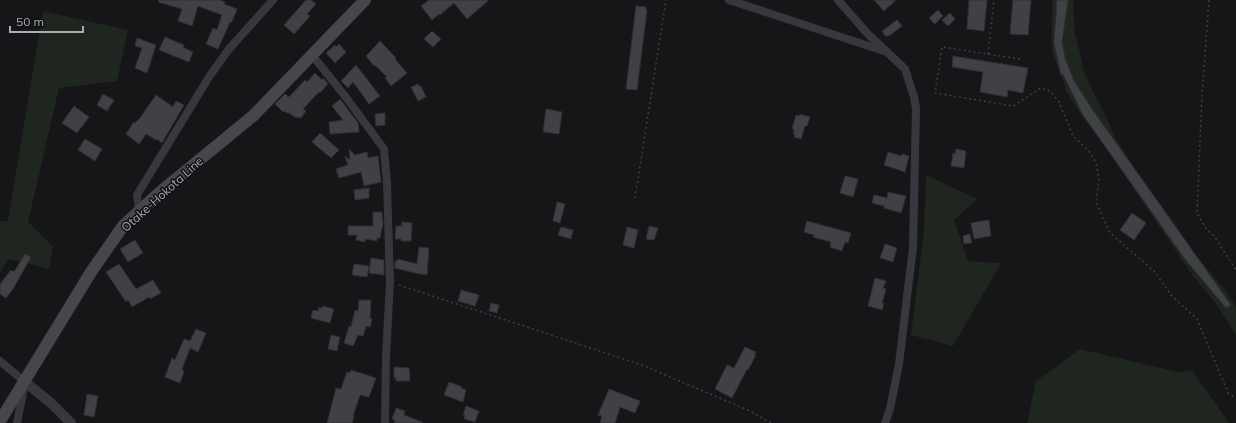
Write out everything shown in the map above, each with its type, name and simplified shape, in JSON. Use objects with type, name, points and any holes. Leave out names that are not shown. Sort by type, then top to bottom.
[{"type":"main road","name":"Otake-Hokota Line","points":[[0,421],[90,272],[123,226],[253,116],[365,0]]},
{"type":"street","points":[[139,211],[137,194],[208,77],[228,49],[273,0]]},
{"type":"street","points":[[729,0],[886,51]]},
{"type":"street","points":[[838,0],[867,33],[905,70],[916,108],[913,247],[909,288],[899,364],[890,409],[885,423]]},
{"type":"street","points":[[312,55],[345,96],[384,149],[387,183],[390,282],[386,357],[386,423]]},
{"type":"street","points":[[0,361],[51,403],[71,423]]},
{"type":"street","points":[[18,423],[24,382]]},
{"type":"path","points":[[635,198],[666,0]]},
{"type":"path","points":[[988,54],[994,0]]},
{"type":"path","points":[[1209,0],[1202,95],[1197,213],[1207,230],[1214,236],[1236,270]]},
{"type":"path","points":[[1020,59],[942,47],[935,94],[1013,106],[1041,88],[1050,92],[1059,102],[1073,136],[1089,151],[1096,163],[1099,179],[1096,202],[1110,233],[1154,271],[1172,296],[1197,319],[1228,393],[1236,398]]},
{"type":"path","points":[[390,282],[642,365],[750,411],[771,423]]},
{"type":"shaded area","points":[[1053,0],[1074,0],[1075,35],[1083,69],[1115,138],[1190,248],[1226,291],[1236,307],[1236,335],[1215,302],[1193,276],[1067,92],[1052,51]]},
{"type":"shaded area","points":[[43,11],[128,30],[117,81],[59,88],[28,222],[53,247],[49,269],[9,259],[0,273],[0,221],[8,221]]},
{"type":"shaded area","points":[[926,175],[977,199],[954,220],[968,261],[1001,263],[953,346],[911,335],[924,231]]},
{"type":"shaded area","points":[[1080,349],[1178,372],[1192,370],[1229,423],[1027,423],[1036,381]]},
{"type":"building","points":[[159,0],[220,0],[225,2],[224,4],[237,9],[218,49],[206,44],[213,28],[217,30],[222,15],[198,6],[192,26],[178,21],[182,9],[158,2]]},
{"type":"building","points":[[306,0],[311,0],[316,4],[307,14],[310,16],[294,34],[284,25]]},
{"type":"building","points":[[429,0],[489,0],[467,19],[454,3],[432,20],[421,6]]},
{"type":"building","points":[[874,0],[896,0],[884,11]]},
{"type":"building","points":[[969,0],[987,0],[984,31],[967,29]]},
{"type":"building","points":[[1013,0],[1031,0],[1028,35],[1010,34]]},
{"type":"building","points":[[1057,0],[1068,0],[1062,42],[1065,58],[1074,81],[1092,109],[1231,305],[1226,308],[1185,259],[1083,115],[1063,74],[1061,75],[1054,43]]},
{"type":"building","points":[[636,6],[646,7],[647,10],[637,90],[626,89]]},
{"type":"building","points":[[938,10],[943,16],[935,24],[929,18]]},
{"type":"building","points":[[950,13],[955,19],[948,26],[942,20]]},
{"type":"building","points":[[897,20],[902,26],[886,37],[882,31]]},
{"type":"building","points":[[432,31],[441,39],[433,47],[424,39]]},
{"type":"building","points":[[165,37],[184,45],[183,47],[193,52],[189,62],[159,50]]},
{"type":"building","points":[[137,38],[156,45],[147,73],[135,68],[142,48],[135,46]]},
{"type":"building","points":[[380,41],[396,58],[395,59],[407,73],[391,86],[385,78],[387,77],[375,65],[374,66],[366,56]]},
{"type":"building","points":[[339,44],[346,52],[335,63],[326,53],[335,45],[336,47]]},
{"type":"building","points":[[953,56],[1028,68],[1023,93],[1008,90],[1007,97],[980,92],[983,72],[952,67]]},
{"type":"building","points":[[356,65],[380,96],[369,104],[353,82],[348,88],[341,81]]},
{"type":"building","points":[[315,73],[322,80],[323,78],[328,84],[303,109],[306,111],[301,118],[295,117],[284,111],[283,112],[275,104],[285,94],[289,97],[305,80],[307,82]]},
{"type":"building","points":[[418,84],[420,87],[421,86],[426,97],[418,101],[411,87]]},
{"type":"building","points":[[103,94],[114,100],[107,111],[97,105]]},
{"type":"building","points":[[156,95],[173,107],[176,101],[184,105],[162,143],[146,134],[139,144],[126,134],[134,122],[135,123],[140,118]]},
{"type":"building","points":[[340,99],[358,123],[359,132],[330,134],[329,122],[343,120],[332,106]]},
{"type":"building","points":[[74,106],[89,117],[77,133],[62,123]]},
{"type":"building","points":[[546,109],[562,112],[559,134],[543,132]]},
{"type":"building","points":[[385,113],[385,125],[376,126],[375,114]]},
{"type":"building","points":[[800,114],[810,117],[807,126],[805,126],[801,139],[794,137],[794,129],[792,129],[796,115],[800,116]]},
{"type":"building","points":[[320,133],[339,150],[331,158],[312,142]]},
{"type":"building","points":[[85,139],[102,149],[95,161],[78,150]]},
{"type":"building","points":[[349,149],[355,155],[367,152],[368,158],[378,156],[381,182],[364,186],[361,172],[339,178],[336,169],[348,165],[345,156],[350,160]]},
{"type":"building","points":[[956,149],[966,151],[964,168],[951,166],[953,153],[955,154]]},
{"type":"building","points":[[888,152],[901,156],[902,154],[909,156],[905,172],[884,165]]},
{"type":"building","points":[[845,176],[858,179],[853,197],[840,193]]},
{"type":"building","points":[[369,188],[369,198],[355,200],[354,190]]},
{"type":"building","points":[[888,192],[906,196],[901,213],[872,203],[874,195],[887,198]]},
{"type":"building","points":[[557,202],[565,204],[560,223],[553,221]]},
{"type":"building","points":[[373,212],[382,212],[383,224],[380,238],[377,238],[377,241],[365,239],[365,242],[356,240],[357,235],[348,235],[348,226],[373,226]]},
{"type":"building","points":[[1132,213],[1146,223],[1134,240],[1120,230]]},
{"type":"building","points":[[989,220],[991,236],[974,239],[971,223]]},
{"type":"building","points":[[807,221],[851,233],[848,243],[845,242],[842,251],[830,247],[831,242],[813,237],[814,235],[804,232]]},
{"type":"building","points":[[402,222],[412,223],[411,241],[401,241],[401,239],[395,239],[396,226],[402,226]]},
{"type":"building","points":[[649,226],[658,228],[654,240],[646,239]]},
{"type":"building","points":[[561,227],[573,230],[571,239],[558,235]]},
{"type":"building","points":[[627,227],[638,230],[634,248],[623,245]]},
{"type":"building","points":[[970,234],[972,243],[964,244],[963,236]]},
{"type":"building","points":[[135,240],[143,253],[128,262],[120,249]]},
{"type":"building","points":[[885,244],[897,248],[893,262],[880,258]]},
{"type":"building","points":[[419,247],[429,248],[427,275],[395,268],[395,261],[398,259],[417,264]]},
{"type":"building","points":[[25,254],[31,257],[13,289],[6,298],[0,294],[0,284],[11,270],[14,272]]},
{"type":"building","points":[[371,258],[384,260],[384,275],[369,273]]},
{"type":"building","points":[[119,264],[136,289],[153,280],[161,293],[150,299],[149,297],[132,307],[128,300],[126,302],[106,272]]},
{"type":"building","points":[[354,264],[369,266],[367,277],[352,275]]},
{"type":"building","points":[[875,278],[886,281],[883,288],[886,289],[882,303],[884,303],[882,310],[868,306]]},
{"type":"building","points":[[461,290],[479,295],[475,306],[458,301]]},
{"type":"building","points":[[359,300],[371,300],[370,318],[372,319],[370,327],[366,326],[363,336],[358,335],[353,346],[344,343],[349,326],[351,327],[355,310],[358,311]]},
{"type":"building","points":[[491,303],[499,305],[497,313],[489,311]]},
{"type":"building","points":[[323,306],[334,309],[330,323],[311,318],[313,310],[318,311],[319,307],[322,308]]},
{"type":"building","points":[[196,329],[206,333],[198,352],[190,348],[182,369],[184,372],[180,383],[165,377],[172,358],[175,360],[184,339],[190,341]]},
{"type":"building","points":[[331,335],[340,337],[337,351],[328,349]]},
{"type":"building","points":[[745,347],[756,352],[754,355],[756,355],[732,398],[715,389],[727,365],[734,368]]},
{"type":"building","points":[[394,367],[409,368],[410,381],[396,381],[396,378],[394,378]]},
{"type":"building","points":[[351,370],[376,378],[369,397],[360,395],[352,423],[327,423],[336,388],[341,389],[347,372],[350,373]]},
{"type":"building","points":[[449,382],[466,390],[463,402],[444,395]]},
{"type":"building","points":[[609,389],[640,401],[635,413],[620,407],[615,423],[600,423],[602,416],[598,415]]},
{"type":"building","points":[[87,394],[98,396],[94,417],[84,415]]},
{"type":"building","points":[[466,406],[479,411],[475,422],[464,419],[465,415],[463,415]]},
{"type":"building","points":[[396,408],[405,411],[404,415],[422,423],[394,423],[395,420],[392,419]]}]
